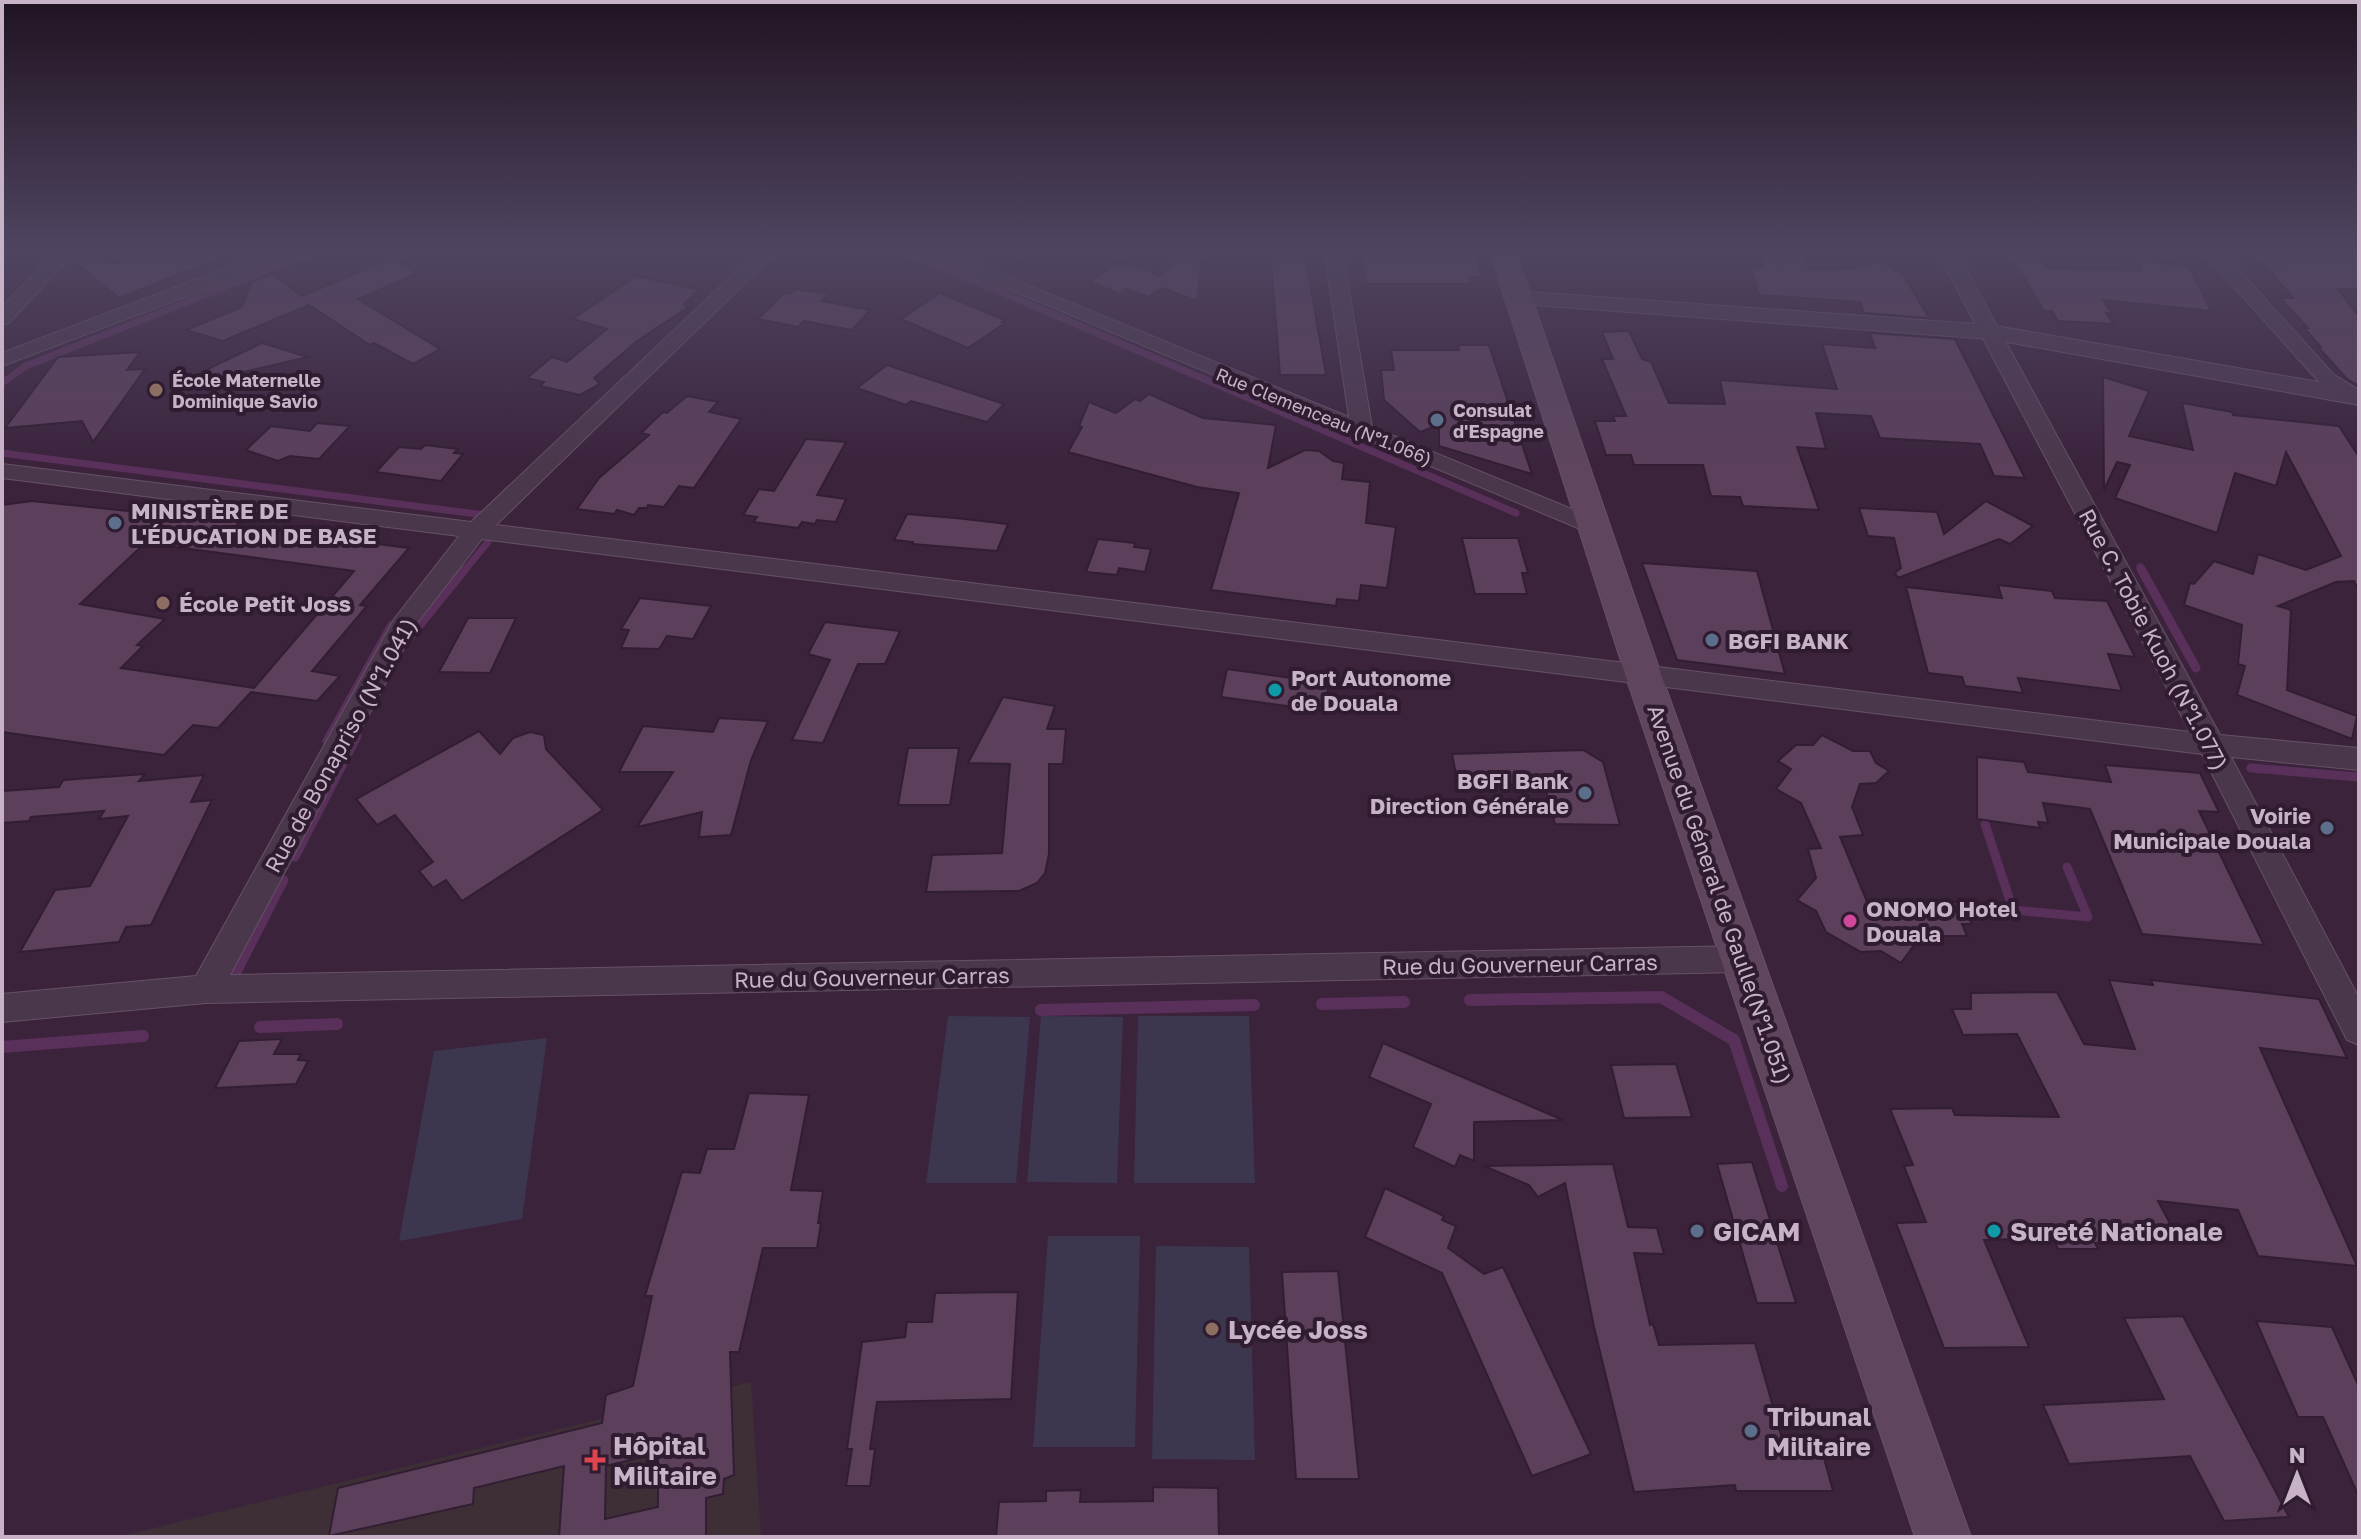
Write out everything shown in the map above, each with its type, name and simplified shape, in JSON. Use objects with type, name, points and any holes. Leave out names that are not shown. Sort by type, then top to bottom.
[{"type":"main road","name":"Avenue du Géneral de Gaulle(N°1.051)","points":[[1524,321],[1943,1537]]},
{"type":"street","points":[[2,360],[105,321]]},
{"type":"street","name":"Rue de Bonapriso (N°1.041)","points":[[206,989],[408,618],[476,531],[695,321]]},
{"type":"street","name":"Rue Clemenceau (N°1.066)","points":[[1096,321],[1593,526]]},
{"type":"street","points":[[1344,321],[1362,431]]},
{"type":"street","points":[[1834,321],[1990,332],[2358,398]]},
{"type":"street","name":"Rue C. Tobie Kuoh (N°1.077)","points":[[1984,321],[2211,745],[2359,1030]]},
{"type":"street","points":[[2274,321],[2326,378],[2358,398]]},
{"type":"street","points":[[2,471],[1644,677],[2211,745],[2359,759]]},
{"type":"street","name":"Rue du Gouverneur Carras","points":[[2,1008],[206,989],[1742,959]]},
{"type":"shaded area","points":[[948,1016],[1030,1017],[1016,1183],[926,1183]]},
{"type":"shaded area","points":[[1041,1016],[1123,1017],[1117,1183],[1027,1182]]},
{"type":"shaded area","points":[[1138,1016],[1249,1016],[1255,1183],[1134,1183]]},
{"type":"shaded area","points":[[547,1038],[522,1219],[399,1241],[434,1051]]},
{"type":"shaded area","points":[[1048,1236],[1140,1236],[1135,1447],[1033,1447]]},
{"type":"shaded area","points":[[1156,1246],[1249,1247],[1255,1460],[1152,1459]]},
{"type":"shaded area","name":"Hôpital Militaire","points":[[751,1382],[761,1537],[117,1537]]},
{"type":"building","points":[[208,321],[271,321],[223,341],[186,330]]},
{"type":"building","points":[[333,321],[394,321],[440,349],[413,364],[374,343],[370,345]]},
{"type":"building","points":[[579,321],[668,321],[637,341],[594,378],[600,384],[580,395],[540,386],[544,382],[527,378],[552,357],[567,362],[607,329]]},
{"type":"building","points":[[767,321],[860,321],[852,330],[804,321],[798,327]]},
{"type":"building","points":[[905,321],[1004,321],[1005,323],[968,348]]},
{"type":"building","points":[[1276,321],[1317,321],[1326,375],[1280,375]]},
{"type":"building","points":[[2058,321],[2112,321],[2114,324]]},
{"type":"building","points":[[2301,321],[2359,321],[2359,386],[2348,380],[2318,347],[2321,347],[2304,328],[2308,328]]},
{"type":"building","points":[[1629,331],[1642,359],[1651,362],[1669,403],[1725,404],[1720,380],[1837,389],[1822,344],[1875,348],[1870,333],[1955,339],[2025,478],[1994,476],[1980,444],[1880,438],[1871,416],[1816,413],[1826,449],[1797,447],[1819,510],[1743,506],[1740,497],[1711,496],[1703,465],[1634,465],[1631,455],[1606,455],[1595,421],[1615,421],[1613,416],[1626,416],[1602,359],[1613,359],[1602,332]]},
{"type":"building","points":[[262,343],[308,357],[209,380],[206,370]]},
{"type":"building","points":[[1458,345],[1489,345],[1532,474],[1439,446],[1439,425],[1420,432],[1384,400],[1381,370],[1394,370],[1391,350],[1459,350]]},
{"type":"building","points":[[140,352],[127,370],[145,369],[93,442],[82,421],[5,428],[58,357]]},
{"type":"building","points":[[887,365],[1004,404],[987,422],[911,401],[906,405],[857,388]]},
{"type":"building","points":[[2103,377],[2149,391],[2129,436],[2193,450],[2182,403],[2232,412],[2233,415],[2339,426],[2359,457],[2359,592],[2354,581],[2336,582],[2278,606],[2291,610],[2287,690],[2357,716],[2352,739],[2237,695],[2245,666],[2238,664],[2242,625],[2184,605],[2190,583],[2194,584],[2214,561],[2253,574],[2258,554],[2306,570],[2341,556],[2286,452],[2276,486],[2235,473],[2217,533],[2115,498],[2130,465],[2117,462],[2104,490]]},
{"type":"building","points":[[1149,394],[1203,418],[1276,425],[1268,468],[1305,450],[1319,451],[1333,461],[1344,463],[1342,479],[1370,482],[1366,523],[1396,527],[1387,588],[1361,585],[1359,601],[1337,599],[1336,606],[1211,590],[1239,493],[1197,487],[1068,452],[1082,427],[1079,426],[1089,402],[1116,413],[1135,399],[1140,401]]},
{"type":"building","points":[[687,396],[718,402],[709,412],[741,419],[694,488],[679,486],[664,507],[648,505],[647,508],[639,508],[634,515],[617,510],[614,514],[577,509],[599,478],[649,435],[641,433],[663,412],[667,413]]},
{"type":"building","points":[[317,423],[350,426],[319,459],[290,456],[278,461],[246,450],[271,426],[310,431]]},
{"type":"building","points":[[806,439],[846,442],[817,495],[846,499],[836,522],[802,522],[798,528],[753,522],[757,517],[743,515],[759,489],[774,491]]},
{"type":"building","points":[[425,445],[458,449],[454,453],[463,454],[441,481],[376,472],[399,447],[421,449]]},
{"type":"building","points":[[32,501],[177,516],[189,505],[249,512],[236,526],[409,548],[360,605],[367,606],[312,671],[340,676],[317,701],[251,692],[218,728],[193,725],[164,755],[2,732],[2,505]],"holes":[[[145,543],[354,571],[254,688],[121,668],[143,646],[137,645],[165,619],[80,604]]]},
{"type":"building","points":[[1986,501],[2033,526],[2010,544],[1999,539],[1898,578],[1895,573],[1901,568],[1894,538],[1868,536],[1859,508],[1937,512],[1944,534]]},
{"type":"building","points":[[907,514],[1008,524],[997,551],[912,544],[894,540]]},
{"type":"building","points":[[1462,538],[1518,538],[1528,573],[1522,573],[1527,594],[1475,594]]},
{"type":"building","points":[[1098,539],[1135,543],[1134,547],[1151,549],[1145,572],[1119,568],[1117,575],[1086,572]]},
{"type":"building","points":[[1642,563],[1757,571],[1785,674],[1677,660]]},
{"type":"building","points":[[1998,585],[2052,591],[2055,598],[2107,601],[2135,657],[2108,654],[2122,691],[2018,678],[2023,693],[1965,686],[1962,677],[1928,673],[1906,587],[2002,598]]},
{"type":"building","points":[[640,598],[711,606],[693,639],[667,636],[659,649],[621,648],[629,630],[621,629]]},
{"type":"building","points":[[468,618],[516,618],[490,673],[439,672]]},
{"type":"building","points":[[825,622],[900,631],[885,664],[858,664],[823,743],[792,740],[830,660],[808,654]]},
{"type":"building","name":"Port Autonome de Douala","points":[[1227,669],[1329,683],[1324,711],[1221,697]]},
{"type":"building","points":[[1003,697],[1055,706],[1047,729],[1066,729],[1063,764],[1049,764],[1049,854],[1045,873],[1037,883],[1019,891],[926,892],[932,855],[1002,853],[1010,764],[968,763]]},
{"type":"building","points":[[719,718],[768,721],[751,760],[731,835],[699,837],[702,812],[637,827],[673,772],[619,772],[643,726],[713,732]]},
{"type":"building","points":[[479,731],[500,754],[513,738],[530,732],[544,735],[546,749],[603,810],[462,901],[446,880],[433,888],[419,871],[433,862],[395,815],[377,825],[356,799]]},
{"type":"building","points":[[1822,735],[1853,751],[1870,751],[1876,763],[1889,771],[1876,783],[1860,784],[1852,807],[1863,835],[1840,837],[1868,904],[1961,902],[1972,924],[1962,924],[1967,936],[1939,936],[1940,940],[1917,941],[1901,963],[1881,951],[1861,952],[1826,932],[1816,911],[1797,900],[1816,878],[1808,849],[1821,848],[1801,803],[1776,789],[1791,769],[1778,761],[1796,745],[1813,745]]},
{"type":"building","points":[[908,748],[959,748],[950,805],[898,805]]},
{"type":"building","name":"BGFI Bank Direction Générale","points":[[1583,750],[1603,762],[1620,825],[1555,824],[1544,784],[1458,784],[1452,754]]},
{"type":"building","points":[[1977,757],[2024,762],[2028,772],[2111,782],[2105,765],[2200,773],[2219,812],[2199,811],[2264,945],[2142,934],[2090,809],[2043,803],[2048,823],[2038,822],[2040,828],[1977,819]]},
{"type":"building","points":[[145,774],[139,781],[204,775],[191,802],[212,800],[151,925],[126,927],[119,942],[20,952],[55,890],[90,886],[128,816],[99,819],[104,811],[31,817],[29,821],[2,823],[2,791],[59,787],[63,780]]},
{"type":"building","points":[[2109,980],[2153,985],[2151,980],[2319,999],[2347,1058],[2260,1048],[2357,1266],[2258,1256],[2238,1210],[2158,1201],[2180,1242],[2095,1243],[2098,1249],[2058,1249],[2053,1238],[1984,1240],[2029,1347],[1944,1348],[1896,1223],[1926,1222],[1904,1166],[1913,1165],[1890,1109],[1952,1108],[1955,1115],[2059,1117],[2017,1034],[1963,1035],[1952,1009],[1971,1009],[1971,993],[2057,992],[2084,1044],[2135,1049]]},
{"type":"building","points":[[282,1039],[274,1054],[301,1054],[298,1060],[308,1061],[296,1084],[215,1088],[239,1041]]},
{"type":"building","points":[[1383,1043],[1563,1120],[1474,1122],[1474,1161],[1460,1155],[1455,1167],[1413,1147],[1431,1104],[1369,1077]]},
{"type":"building","points":[[1676,1064],[1692,1117],[1624,1118],[1611,1065]]},
{"type":"building","points":[[749,1093],[809,1095],[791,1190],[823,1191],[817,1248],[763,1248],[739,1352],[730,1352],[734,1475],[724,1479],[723,1494],[706,1498],[706,1537],[559,1537],[564,1466],[474,1488],[473,1504],[329,1536],[338,1488],[602,1423],[606,1395],[633,1386],[652,1296],[645,1296],[682,1172],[700,1173],[707,1149],[734,1149]],"holes":[[[658,1453],[658,1507],[605,1519],[606,1466]]]},
{"type":"building","points":[[1752,1162],[1796,1303],[1757,1303],[1717,1164]]},
{"type":"building","points":[[1613,1164],[1628,1227],[1657,1228],[1664,1254],[1634,1253],[1650,1325],[1653,1324],[1659,1345],[1755,1343],[1781,1435],[1818,1436],[1833,1491],[1736,1491],[1735,1485],[1634,1492],[1594,1327],[1565,1183],[1538,1197],[1529,1185],[1484,1166]]},
{"type":"building","points":[[1385,1188],[1444,1216],[1442,1220],[1456,1226],[1448,1248],[1484,1274],[1503,1267],[1591,1454],[1532,1476],[1442,1273],[1365,1237]]},
{"type":"building","points":[[1338,1271],[1359,1479],[1296,1479],[1282,1272]]},
{"type":"building","points":[[1018,1292],[1011,1399],[877,1402],[870,1449],[875,1449],[870,1486],[846,1486],[852,1449],[847,1449],[862,1342],[905,1337],[907,1322],[932,1322],[935,1293]]},
{"type":"building","points":[[2183,1316],[2289,1517],[2224,1521],[2190,1456],[2069,1464],[2043,1405],[2164,1399],[2124,1318]]},
{"type":"building","points":[[2256,1321],[2332,1327],[2359,1387],[2359,1497],[2323,1417],[2298,1417]]},
{"type":"building","points":[[1153,1487],[1218,1488],[1219,1537],[996,1537],[999,1502],[1046,1501],[1046,1491],[1081,1490],[1080,1502],[1153,1501]]},
{"type":"waterway","points":[[2,383],[26,366],[140,321]]},
{"type":"waterway","points":[[1068,321],[1516,513]]},
{"type":"waterway","points":[[2,453],[485,515]]},
{"type":"waterway","points":[[464,571],[488,542]]},
{"type":"waterway","points":[[409,638],[465,569]]},
{"type":"waterway","points":[[2141,569],[2196,668]]},
{"type":"waterway","points":[[327,741],[392,625]]},
{"type":"waterway","points":[[295,857],[357,736]]},
{"type":"waterway","points":[[2251,768],[2359,777]]},
{"type":"waterway","points":[[1985,824],[2013,910],[2088,917],[2067,867]]},
{"type":"waterway","points":[[235,976],[284,880]]},
{"type":"waterway","points":[[1470,1000],[1661,997],[1734,1040],[1782,1186]]},
{"type":"waterway","points":[[1322,1004],[1404,1002]]},
{"type":"waterway","points":[[1041,1010],[1254,1005]]},
{"type":"waterway","points":[[260,1027],[337,1024]]},
{"type":"waterway","points":[[2,1047],[143,1036]]},
{"type":"place","name":"École Maternelle Dominique Savio","points":[[156,390]]},
{"type":"place","name":"Consulat d'Espagne","points":[[1437,420]]},
{"type":"place","name":"MINISTÈRE DE L'ÉDUCATION DE BASE","points":[[115,523]]},
{"type":"place","name":"École Petit Joss","points":[[163,603]]},
{"type":"place","name":"BGFI BANK","points":[[1712,640]]},
{"type":"place","name":"Port Autonome de Douala","points":[[1275,690]]},
{"type":"place","name":"BGFI Bank Direction Générale","points":[[1585,793]]},
{"type":"place","name":"Voirie Municipale Douala","points":[[2327,828]]},
{"type":"place","name":"ONOMO Hotel Douala","points":[[1850,921]]},
{"type":"place","name":"GICAM","points":[[1697,1231]]},
{"type":"place","name":"Sureté Nationale","points":[[1994,1231]]},
{"type":"place","name":"Lycée Joss","points":[[1212,1329]]},
{"type":"place","name":"Tribunal Militaire","points":[[1751,1431]]},
{"type":"place","name":"Hôpital Militaire","points":[[595,1460]]}]
